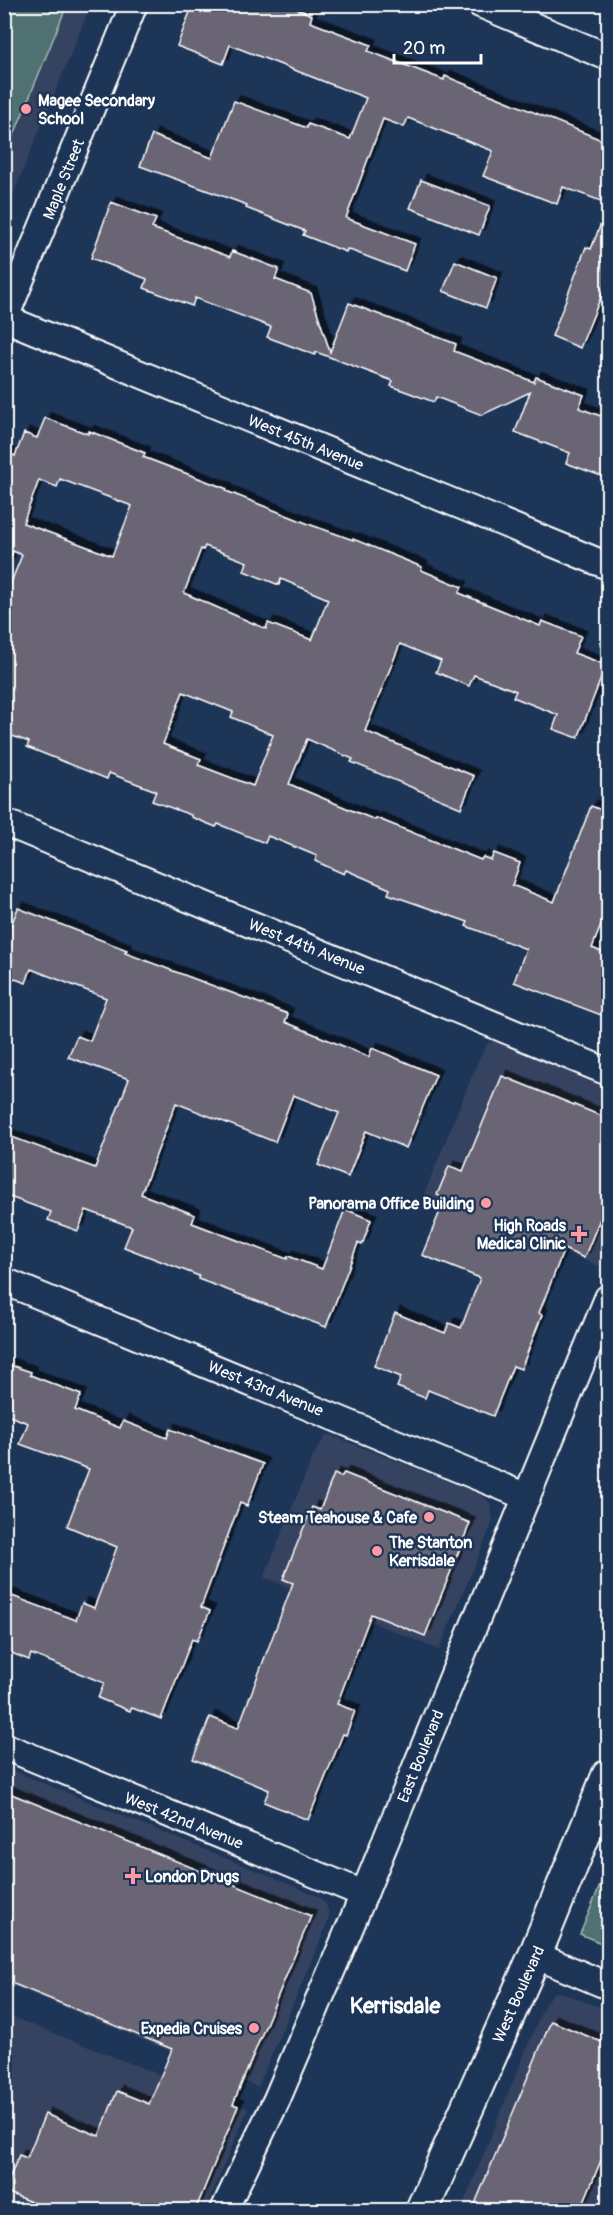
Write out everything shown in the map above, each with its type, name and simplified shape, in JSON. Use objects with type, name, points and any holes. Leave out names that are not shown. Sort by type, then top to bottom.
[{"type":"street","name":"Maple Street","points":[[5,318],[134,4]]},
{"type":"street","points":[[480,4],[609,57]]},
{"type":"street","name":"West 45th Avenue","points":[[5,318],[609,566]]},
{"type":"street","name":"West 44th Avenue","points":[[4,822],[609,1072]]},
{"type":"street","name":"West 43rd Avenue","points":[[4,1281],[527,1497]]},
{"type":"street","name":"East Boulevard","points":[[224,2211],[277,2099],[364,1894],[609,1298]]},
{"type":"street","name":"West 42nd Avenue","points":[[4,1746],[364,1894]]},
{"type":"street","name":"West Boulevard","points":[[423,2211],[535,1955],[609,1776]]},
{"type":"street","points":[[535,1955],[609,1986]]},
{"type":"shaded area","name":"Magee Secondary School","points":[[5,5],[91,5],[5,214]]},
{"type":"shaded area","points":[[495,1040],[608,1086],[608,1242],[599,1266],[424,1194],[479,1059],[487,1044]]},
{"type":"shaded area","name":"The Stanton Kerrisdale","points":[[326,1435],[466,1488],[481,1495],[490,1503],[493,1520],[490,1529],[439,1650],[264,1577],[313,1456]]},
{"type":"shaded area","points":[[4,1767],[318,1896],[326,1904],[329,1914],[328,1922],[258,2087],[5,1983]]},
{"type":"shaded area","points":[[559,1992],[608,2010],[608,2210],[461,2210],[545,2003],[553,1993]]},
{"type":"shaded area","points":[[4,2014],[248,2109],[205,2210],[9,2210],[5,2208]]},
{"type":"green space","points":[[4,5],[67,5],[5,157]]},
{"type":"green space","points":[[608,1866],[608,1946],[580,1934]]},
{"type":"building","points":[[193,4],[284,4],[312,15],[310,22],[371,45],[368,51],[444,80],[445,76],[609,143],[609,204],[563,187],[557,204],[483,176],[493,151],[408,118],[404,127],[383,119],[346,218],[415,244],[405,271],[303,235],[305,231],[246,208],[247,205],[140,166],[152,135],[212,158],[234,101],[307,128],[308,124],[350,139],[366,98],[230,45],[223,64],[177,46]]},
{"type":"building","points":[[421,180],[490,206],[479,235],[410,208]]},
{"type":"building","points":[[111,202],[156,219],[152,228],[230,257],[232,251],[279,269],[275,279],[311,293],[330,352],[349,303],[456,344],[454,351],[534,382],[536,377],[584,395],[579,408],[609,419],[609,479],[566,463],[570,453],[515,432],[530,392],[482,415],[436,397],[434,402],[391,386],[393,381],[316,352],[315,355],[267,337],[271,327],[195,298],[192,306],[144,288],[147,279],[91,258]]},
{"type":"building","points":[[607,208],[609,277],[580,348],[552,336],[586,247],[591,249]]},
{"type":"building","points":[[455,261],[497,278],[486,308],[443,291]]},
{"type":"building","points":[[45,418],[88,434],[89,431],[145,453],[143,457],[227,489],[226,491],[422,567],[421,570],[462,587],[459,593],[540,626],[542,621],[581,636],[574,653],[606,665],[578,738],[553,729],[558,715],[513,697],[516,691],[474,675],[469,686],[436,672],[441,661],[400,644],[365,731],[474,776],[461,808],[351,762],[353,759],[307,739],[289,784],[375,820],[376,818],[481,860],[483,857],[491,860],[494,853],[520,863],[512,885],[554,902],[591,806],[609,813],[609,905],[592,948],[609,955],[609,1018],[514,982],[526,949],[466,926],[468,922],[388,894],[390,889],[346,870],[344,874],[315,861],[317,856],[268,836],[265,843],[218,824],[216,827],[152,801],[156,791],[109,773],[107,779],[27,747],[29,742],[4,733],[4,600],[22,555],[13,551],[7,566],[4,566],[4,452],[15,456],[24,433],[37,438]],"holes":[[[60,479],[132,506],[112,556],[23,523],[39,480],[57,487]],[[205,546],[247,562],[244,571],[279,585],[281,579],[328,599],[312,640],[268,623],[266,629],[184,593],[201,549],[203,550]],[[183,692],[233,712],[231,717],[273,735],[253,786],[198,765],[201,759],[163,744]]]},
{"type":"building","points":[[18,908],[127,950],[125,953],[288,1014],[285,1022],[369,1057],[372,1048],[436,1075],[406,1148],[366,1131],[348,1177],[318,1165],[339,1113],[293,1095],[275,1142],[176,1103],[141,1194],[195,1215],[192,1223],[287,1259],[288,1256],[322,1269],[345,1209],[371,1220],[362,1245],[358,1243],[326,1327],[198,1279],[199,1276],[124,1247],[132,1227],[86,1210],[78,1231],[48,1220],[51,1212],[4,1195],[4,1134],[95,1168],[129,1079],[68,1057],[77,1036],[90,1041],[106,998],[31,969],[26,983],[4,975],[4,943]]},
{"type":"building","points":[[502,1076],[609,1119],[609,1191],[584,1258],[564,1249],[539,1313],[542,1315],[521,1369],[513,1366],[493,1416],[428,1390],[425,1398],[397,1387],[401,1377],[374,1366],[395,1313],[445,1333],[449,1323],[461,1328],[480,1278],[422,1255],[445,1199],[437,1195],[449,1166],[463,1171]]},
{"type":"building","points":[[4,1363],[31,1372],[30,1375],[81,1395],[75,1410],[120,1428],[123,1421],[167,1438],[170,1429],[263,1464],[247,1506],[240,1503],[201,1607],[210,1611],[197,1641],[192,1639],[161,1719],[132,1708],[130,1711],[98,1698],[104,1683],[31,1654],[29,1660],[4,1650],[4,1593],[76,1620],[82,1603],[94,1608],[117,1547],[67,1526],[89,1469],[20,1444],[28,1423],[4,1414]]},
{"type":"building","points":[[344,1473],[470,1523],[425,1636],[371,1614],[337,1704],[355,1711],[346,1735],[343,1734],[308,1820],[264,1802],[269,1790],[193,1759],[210,1717],[238,1728],[293,1583],[283,1579],[312,1507],[320,1510],[334,1474],[341,1477]]},
{"type":"building","points":[[4,1791],[311,1916],[233,2104],[238,2106],[195,2211],[53,2211],[4,2191],[19,2155],[27,2158],[45,2114],[99,2136],[117,2091],[149,2104],[172,2049],[4,1980]]},
{"type":"building","points":[[551,2021],[609,2045],[609,2161],[602,2158],[580,2211],[472,2211]]},
{"type":"place","name":"Magee Secondary School","points":[[26,109]]},
{"type":"place","name":"Panorama Office Building","points":[[486,1203]]},
{"type":"place","name":"High Roads Medical Clinic","points":[[579,1234]]},
{"type":"place","name":"Steam Teahouse & Cafe","points":[[429,1517]]},
{"type":"place","name":"The Stanton Kerrisdale","points":[[377,1551]]},
{"type":"place","name":"London Drugs","points":[[133,1876]]},
{"type":"place","name":"Expedia Cruises","points":[[254,2028]]},
{"type":"district","name":"Kerrisdale","points":[[395,2005]]}]
